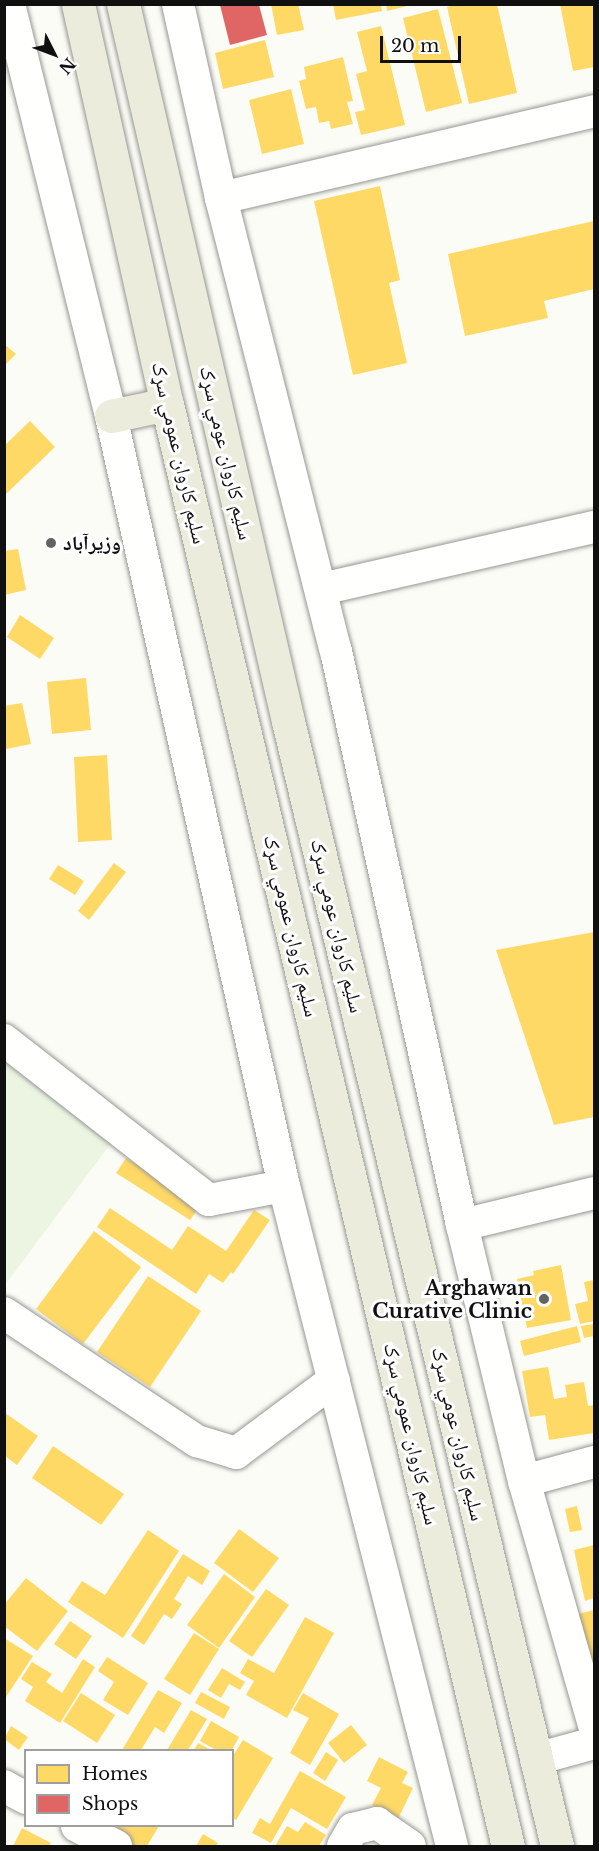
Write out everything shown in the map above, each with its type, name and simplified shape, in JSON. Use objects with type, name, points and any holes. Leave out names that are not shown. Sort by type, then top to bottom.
[{"type":"main road","name":"سلیم کاروان عمومي سړک","points":[[78,4],[167,404],[501,1845]]},
{"type":"main road","name":"سلیم کاروان عومي سړک","points":[[123,4],[288,721],[557,1846]]},
{"type":"main road","points":[[111,416],[167,404]]},
{"type":"main road","points":[[243,724],[288,721]]},
{"type":"street","points":[[9,4],[17,87],[111,416],[284,1186],[452,1846]]},
{"type":"street","points":[[178,4],[221,198],[321,589],[462,1225],[524,1481],[594,1725]]},
{"type":"street","points":[[221,198],[594,111]]},
{"type":"street","points":[[321,589],[594,527]]},
{"type":"street","points":[[4,1040],[208,1200],[284,1186]]},
{"type":"street","points":[[462,1225],[594,1193]]},
{"type":"street","points":[[4,1313],[197,1440],[236,1453],[334,1380]]},
{"type":"street","points":[[524,1481],[594,1462]]},
{"type":"street","points":[[536,1759],[594,1743]]},
{"type":"street","points":[[4,1786],[24,1797]]},
{"type":"street","points":[[343,1846],[353,1829],[377,1823],[410,1846]]},
{"type":"street","points":[[79,1827],[116,1846]]},
{"type":"green space","points":[[4,1048],[118,1134],[5,1285],[4,1285]]},
{"type":"building: Homes","points":[[271,4],[298,4],[304,30],[277,35]]},
{"type":"building: Homes","points":[[333,4],[381,4],[382,11],[336,20]]},
{"type":"building: Homes","points":[[386,4],[411,4],[411,5],[387,11]]},
{"type":"building: Homes","points":[[458,4],[497,4],[517,93],[469,104],[447,7]]},
{"type":"building: Homes","points":[[560,4],[594,4],[594,67],[573,71]]},
{"type":"building: Homes","points":[[438,9],[462,103],[426,112],[403,18]]},
{"type":"building: Homes","points":[[381,26],[405,125],[361,135],[355,112],[365,110],[356,74],[367,71],[357,32]]},
{"type":"building: Homes","points":[[265,40],[274,77],[223,89],[215,53]]},
{"type":"building: Homes","points":[[343,57],[353,101],[347,102],[353,124],[331,129],[329,121],[319,123],[316,107],[306,109],[299,81],[306,79],[304,67]]},
{"type":"building: Homes","points":[[291,89],[304,144],[262,154],[249,100]]},
{"type":"building: Homes","points":[[380,186],[400,280],[389,283],[407,363],[353,375],[314,201]]},
{"type":"building: Homes","points":[[594,221],[594,289],[544,301],[548,318],[465,336],[448,254]]},
{"type":"building: Homes","points":[[4,344],[16,354],[4,366]]},
{"type":"building: Homes","points":[[30,421],[55,447],[4,496],[4,446]]},
{"type":"building: Homes","points":[[18,549],[26,590],[4,595],[4,551]]},
{"type":"building: Homes","points":[[20,615],[54,638],[40,659],[7,637]]},
{"type":"building: Homes","points":[[86,678],[91,730],[52,734],[47,682]]},
{"type":"building: Homes","points":[[22,703],[31,744],[6,749],[4,706]]},
{"type":"building: Homes","points":[[107,755],[112,840],[78,842],[74,757]]},
{"type":"building: Homes","points":[[114,863],[126,872],[89,920],[78,911]]},
{"type":"building: Homes","points":[[58,865],[84,881],[75,895],[49,879]]},
{"type":"building: Homes","points":[[594,932],[594,1117],[554,1125],[496,950]]},
{"type":"building: Homes","points":[[126,1158],[201,1205],[190,1220],[116,1173]]},
{"type":"building: Homes","points":[[110,1208],[172,1250],[188,1226],[226,1251],[254,1210],[270,1220],[233,1274],[231,1272],[223,1283],[209,1274],[196,1294],[97,1227]]},
{"type":"building: Homes","points":[[94,1231],[141,1267],[83,1344],[36,1309]]},
{"type":"building: Homes","name":"Arghawan Curative Clinic","points":[[561,1265],[571,1320],[527,1328],[517,1279],[534,1275],[533,1271]]},
{"type":"building: Homes","points":[[148,1276],[201,1311],[150,1387],[97,1352]]},
{"type":"building: Homes","points":[[594,1280],[594,1321],[580,1324],[575,1304],[588,1301],[584,1282]]},
{"type":"building: Homes","points":[[594,1324],[594,1336],[584,1338],[581,1326]]},
{"type":"building: Homes","points":[[577,1326],[581,1342],[524,1356],[520,1341]]},
{"type":"building: Homes","points":[[548,1367],[554,1399],[567,1397],[565,1385],[584,1382],[588,1406],[594,1405],[594,1433],[549,1440],[545,1415],[530,1417],[522,1371]]},
{"type":"building: Homes","points":[[5,1413],[38,1436],[17,1465],[5,1456]]},
{"type":"building: Homes","points":[[53,1446],[124,1494],[101,1525],[32,1478]]},
{"type":"building: Homes","points":[[577,1506],[582,1530],[570,1532],[565,1509]]},
{"type":"building: Homes","points":[[239,1529],[279,1558],[253,1592],[214,1563]]},
{"type":"building: Homes","points":[[148,1530],[179,1551],[123,1638],[68,1602],[82,1581],[105,1595]]},
{"type":"building: Homes","points":[[594,1545],[594,1598],[585,1601],[574,1550]]},
{"type":"building: Homes","points":[[183,1554],[210,1571],[202,1585],[188,1576],[174,1599],[182,1604],[172,1619],[164,1614],[144,1645],[131,1636]]},
{"type":"building: Homes","points":[[224,1574],[255,1597],[219,1648],[187,1625]]},
{"type":"building: Homes","points":[[26,1578],[68,1611],[37,1651],[4,1626],[4,1605]]},
{"type":"building: Homes","points":[[266,1589],[289,1605],[252,1657],[229,1641]]},
{"type":"building: Homes","points":[[594,1610],[594,1685],[578,1614]]},
{"type":"building: Homes","points":[[305,1617],[334,1633],[287,1718],[246,1695],[254,1681],[240,1673],[248,1659],[274,1673]]},
{"type":"building: Homes","points":[[70,1621],[92,1636],[76,1659],[54,1644]]},
{"type":"building: Homes","points":[[194,1633],[219,1649],[190,1695],[164,1679]]},
{"type":"building: Homes","points":[[4,1638],[33,1656],[4,1700]]},
{"type":"building: Homes","points":[[107,1657],[148,1683],[128,1715],[103,1700],[114,1682],[98,1671]]},
{"type":"building: Homes","points":[[83,1659],[95,1667],[60,1723],[25,1701],[33,1687],[21,1679],[32,1662],[52,1674],[46,1682],[62,1693]]},
{"type":"building: Homes","points":[[222,1668],[245,1682],[240,1690],[229,1684],[221,1698],[208,1690]]},
{"type":"building: Homes","points":[[158,1690],[182,1703],[164,1733],[155,1727],[142,1749],[123,1749]]},
{"type":"building: Homes","points":[[201,1692],[230,1707],[224,1719],[195,1703]]},
{"type":"building: Homes","points":[[81,1693],[115,1715],[97,1743],[63,1721]]},
{"type":"building: Homes","points":[[303,1693],[339,1714],[310,1765],[290,1753],[309,1718],[293,1710]]},
{"type":"building: Homes","points":[[191,1710],[207,1719],[189,1749],[168,1749]]},
{"type":"building: Homes","points":[[211,1721],[239,1737],[233,1749],[214,1749],[200,1741]]},
{"type":"building: Homes","points":[[351,1725],[367,1745],[344,1763],[328,1743]]},
{"type":"building: Homes","points":[[11,1726],[28,1737],[19,1750],[4,1739]]},
{"type":"building: Homes","points":[[243,1740],[273,1758],[236,1820],[234,1819],[234,1754]]},
{"type":"building: Homes","points":[[198,1743],[209,1749],[195,1749]]},
{"type":"building: Homes","points":[[326,1752],[338,1760],[325,1781],[313,1773]]},
{"type":"building: Homes","points":[[379,1757],[408,1772],[402,1783],[413,1788],[398,1819],[372,1805],[381,1788],[367,1781]]},
{"type":"building: Homes","points":[[300,1771],[346,1797],[327,1829],[291,1808],[271,1843],[252,1833],[260,1818],[270,1824]]},
{"type":"building: Homes","points":[[305,1822],[326,1835],[319,1846],[275,1846],[287,1826],[298,1832]]},
{"type":"building: Homes","points":[[93,1827],[158,1827],[147,1846],[130,1846]]},
{"type":"building: Homes","points":[[22,1828],[51,1843],[49,1846],[13,1846]]},
{"type":"building: Homes","points":[[203,1834],[218,1843],[216,1846],[196,1846]]},
{"type":"building: Shops","points":[[220,5],[259,5],[267,35],[230,45]]},
{"type":"place","name":"وزیرآباد","points":[[51,543]]},
{"type":"place","name":"Arghawan Curative Clinic","points":[[544,1299]]}]
